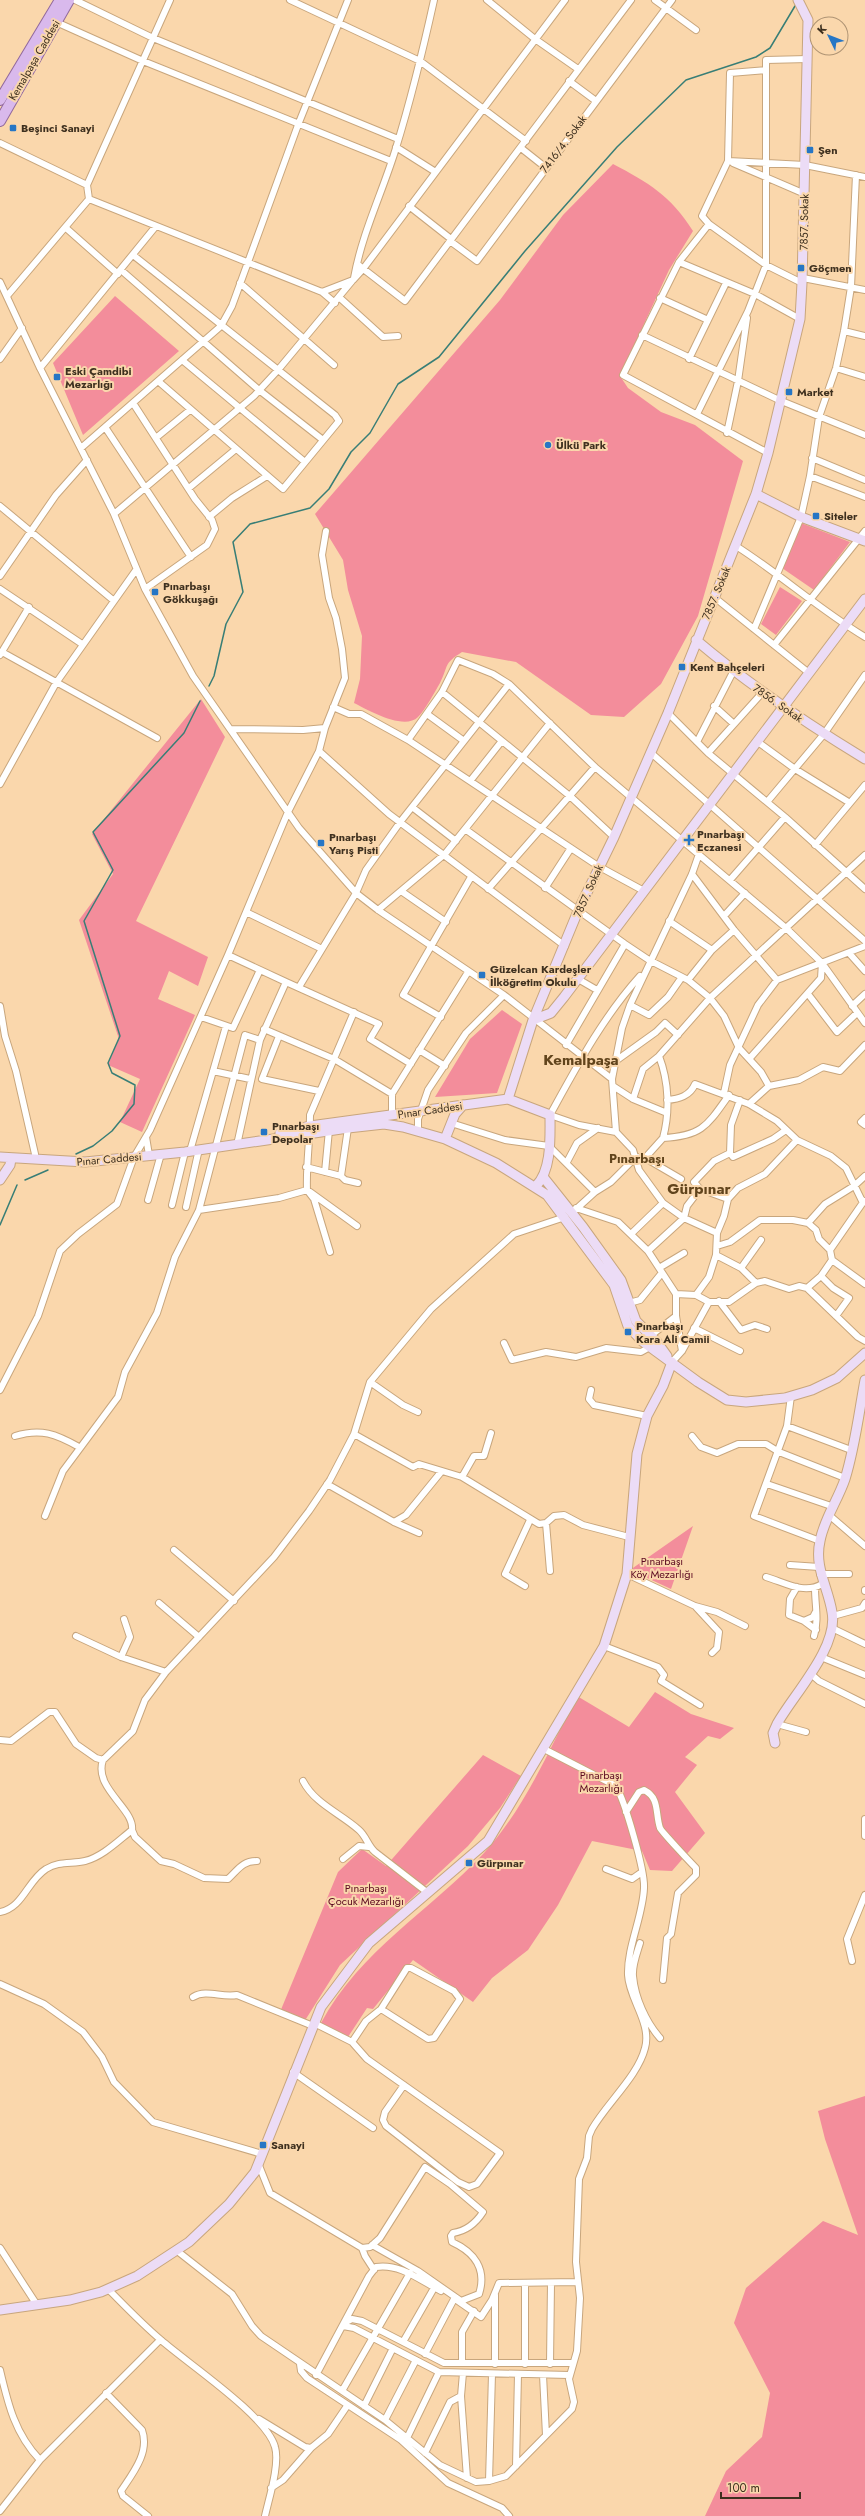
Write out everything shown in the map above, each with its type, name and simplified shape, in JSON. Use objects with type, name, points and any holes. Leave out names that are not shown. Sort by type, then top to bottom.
[{"type":"main road","name":"Kemalpaşa Caddesi","points":[[0,100],[60,0]]},
{"type":"main road","name":"Kemalpaşa Caddesi","points":[[0,121],[69,0]]},
{"type":"street","points":[[75,0],[153,38],[308,100],[398,139]]},
{"type":"street","points":[[6,296],[66,228],[88,199],[87,185],[170,0]]},
{"type":"street","points":[[290,0],[420,61],[526,141]]},
{"type":"street","points":[[81,448],[221,326],[232,306],[298,125],[348,0]]},
{"type":"street","points":[[354,280],[357,264],[396,147],[420,61],[434,0]]},
{"type":"street","points":[[488,0],[534,39],[578,70]]},
{"type":"street","points":[[114,514],[239,409],[278,370],[363,269],[434,171],[565,0]]},
{"type":"street","points":[[357,264],[405,301],[631,0]]},
{"type":"street","points":[[655,0],[696,30]]},
{"type":"street","name":"7416/4. Sokak","points":[[451,240],[477,261],[672,0]]},
{"type":"street","name":"7857. Sokak","points":[[508,1099],[533,1020],[565,946],[578,911],[598,866],[614,837],[668,713],[696,640],[736,546],[756,494],[768,453],[779,400],[800,319],[805,194],[808,20],[798,0]]},
{"type":"street","points":[[56,22],[75,28],[143,61],[298,125],[391,161]]},
{"type":"street","points":[[697,414],[720,372],[748,311],[766,265],[766,60],[808,59]]},
{"type":"street","points":[[766,70],[730,73],[728,161],[702,216],[708,224],[766,265],[802,280],[865,290]]},
{"type":"street","points":[[569,81],[596,101]]},
{"type":"street","points":[[0,143],[87,185]]},
{"type":"street","points":[[396,147],[434,171]]},
{"type":"street","points":[[521,148],[546,167]]},
{"type":"street","points":[[728,161],[805,164],[865,177]]},
{"type":"street","points":[[728,161],[805,194]]},
{"type":"street","points":[[754,629],[776,572],[801,517],[810,476],[819,417],[836,368],[851,287],[856,175]]},
{"type":"street","points":[[88,199],[322,292],[335,303]]},
{"type":"street","points":[[409,206],[451,240]]},
{"type":"street","points":[[708,224],[679,262],[623,375],[697,414],[727,433],[768,453]]},
{"type":"street","points":[[40,368],[156,226]]},
{"type":"street","points":[[66,228],[259,390],[322,440]]},
{"type":"street","points":[[133,255],[335,415],[339,420],[283,489],[158,381]]},
{"type":"street","points":[[679,262],[755,294],[800,319]]},
{"type":"street","points":[[322,292],[354,280]]},
{"type":"street","points":[[0,282],[40,368],[114,514],[145,589],[194,676],[299,828],[356,893],[432,948],[504,995],[533,1020],[612,1079]]},
{"type":"street","points":[[689,358],[726,283]]},
{"type":"street","points":[[240,284],[334,364]]},
{"type":"street","points":[[340,298],[383,337],[398,336]]},
{"type":"street","points":[[660,298],[708,320]]},
{"type":"street","points":[[727,433],[738,381],[748,311]]},
{"type":"street","points":[[0,359],[22,328]]},
{"type":"street","points":[[844,331],[865,336]]},
{"type":"street","points":[[642,335],[779,400],[865,435]]},
{"type":"street","points":[[182,360],[239,409],[305,462]]},
{"type":"street","points":[[836,368],[865,376]]},
{"type":"street","points":[[133,403],[210,517],[215,529],[211,538],[191,557],[145,589]]},
{"type":"street","points":[[156,437],[190,410]]},
{"type":"street","points":[[105,427],[191,557]]},
{"type":"street","points":[[189,488],[236,449]]},
{"type":"street","points":[[812,458],[865,480]]},
{"type":"street","points":[[0,576],[56,495],[87,460]]},
{"type":"street","points":[[210,517],[232,498],[267,476]]},
{"type":"street","points":[[810,476],[865,497]]},
{"type":"street","points":[[756,494],[801,517],[863,537],[774,646]]},
{"type":"street","points":[[0,506],[113,600]]},
{"type":"street","points":[[0,1390],[38,1316],[60,1251],[78,1234],[117,1204],[134,1157],[146,1137],[201,1017],[288,812],[319,751],[325,728],[345,678],[342,649],[336,618],[329,598],[322,555],[326,531]]},
{"type":"street","points":[[736,546],[776,572],[845,625],[865,637]]},
{"type":"street","points":[[0,784],[56,683],[113,600],[136,570]]},
{"type":"street","points":[[0,589],[29,607],[82,644]]},
{"type":"street","points":[[714,597],[809,673]]},
{"type":"street","points":[[533,1020],[551,1013],[578,979],[610,934],[758,742],[782,707],[865,599]]},
{"type":"street","points":[[29,607],[1,653],[157,738]]},
{"type":"street","name":"7856. Sokak","points":[[696,640],[733,672],[782,707],[865,759]]},
{"type":"street","points":[[408,740],[442,692],[458,660],[493,674],[509,684],[595,767],[786,928],[822,963],[865,1023]]},
{"type":"street","points":[[697,742],[714,706],[733,672]]},
{"type":"street","points":[[767,802],[824,734],[865,675]]},
{"type":"street","points":[[299,987],[356,893],[366,870],[412,807],[509,684]]},
{"type":"street","points":[[442,692],[501,742],[571,797],[614,837]]},
{"type":"street","points":[[708,753],[763,692]]},
{"type":"street","points":[[714,706],[734,724]]},
{"type":"street","points":[[333,707],[350,714],[361,714],[408,740],[471,780],[491,796],[598,866],[644,891]]},
{"type":"street","points":[[668,713],[708,753],[785,817],[865,889]]},
{"type":"street","points":[[427,714],[464,741]]},
{"type":"street","points":[[378,910],[445,854],[550,723]]},
{"type":"street","points":[[231,729],[303,730],[325,728]]},
{"type":"street","points":[[471,780],[501,742]]},
{"type":"street","points":[[758,742],[795,769],[850,803]]},
{"type":"street","points":[[319,751],[389,814],[445,854],[471,877],[565,946]]},
{"type":"street","points":[[650,752],[865,941]]},
{"type":"street","points":[[488,889],[510,862],[571,797],[595,767]]},
{"type":"street","points":[[815,845],[865,785]]},
{"type":"street","points":[[412,807],[456,841]]},
{"type":"street","points":[[730,880],[785,817]]},
{"type":"street","points":[[465,829],[610,934],[649,960],[688,980],[710,998],[724,1016],[739,1048],[750,1058],[770,1086]]},
{"type":"street","points":[[545,888],[571,848]]},
{"type":"street","points":[[699,854],[692,874],[649,960],[630,1005],[622,1028],[616,1054],[617,1060],[612,1079],[616,1132],[633,1150],[639,1170],[663,1203],[684,1218],[717,1232]]},
{"type":"street","points":[[633,1099],[643,1069],[659,1056],[710,998],[865,855]]},
{"type":"street","points":[[692,874],[734,930],[778,980]]},
{"type":"street","points":[[441,1017],[403,995],[432,948],[471,877]]},
{"type":"street","points":[[401,891],[446,922]]},
{"type":"street","points":[[724,916],[745,893]]},
{"type":"street","points":[[246,912],[322,949]]},
{"type":"street","points":[[669,921],[712,950]]},
{"type":"street","points":[[688,980],[712,950],[734,930]]},
{"type":"street","points":[[566,1045],[581,1022],[597,990],[625,944]]},
{"type":"street","points":[[663,1138],[686,1137],[707,1125],[726,1094],[730,1066],[758,1005],[778,980],[865,946]]},
{"type":"street","points":[[849,953],[865,971]]},
{"type":"street","points":[[228,955],[379,1024],[370,1039],[411,1064]]},
{"type":"street","points":[[750,1058],[821,978],[822,963]]},
{"type":"street","points":[[201,1017],[232,1028],[260,970]]},
{"type":"street","points":[[468,972],[392,1094],[387,1119],[418,1132],[441,1138],[496,1163],[536,1186],[571,1213],[614,1285],[628,1326],[650,1347],[698,1382],[726,1400],[746,1402],[790,1396],[812,1390],[837,1378],[865,1353]]},
{"type":"street","points":[[536,1186],[544,1178],[549,1146],[550,1115],[582,1057],[611,1012],[644,972]]},
{"type":"street","points":[[630,1005],[648,1015],[668,997],[682,977]]},
{"type":"street","points":[[578,979],[597,990]]},
{"type":"street","points":[[239,1144],[250,1079],[260,1040],[286,982]]},
{"type":"street","points":[[808,994],[836,1032],[857,1013]]},
{"type":"street","points":[[852,1006],[865,994]]},
{"type":"street","points":[[418,1132],[421,1110],[428,1090],[466,1033],[504,995]]},
{"type":"street","points":[[0,1006],[2,1034],[16,1072],[35,1160]]},
{"type":"street","points":[[330,1252],[314,1199],[307,1190],[306,1167],[310,1115],[354,1012]]},
{"type":"street","points":[[617,1060],[656,1032],[664,1023],[678,1035]]},
{"type":"street","points":[[172,1205],[191,1151],[226,1026]]},
{"type":"street","points":[[264,1029],[334,1059],[392,1094]]},
{"type":"street","points":[[45,1516],[63,1471],[79,1446],[118,1396],[124,1372],[157,1313],[175,1257],[199,1210],[245,1035],[260,1040]]},
{"type":"street","points":[[279,1036],[262,1079],[320,1092]]},
{"type":"street","points":[[749,1104],[770,1086],[799,1080],[823,1067],[840,1071],[865,1045]]},
{"type":"street","points":[[419,1050],[445,1066]]},
{"type":"street","points":[[645,1158],[663,1138],[668,1118],[665,1076],[659,1056]]},
{"type":"street","points":[[213,1071],[250,1079]]},
{"type":"street","points":[[667,1100],[688,1094],[695,1084],[726,1094],[749,1104],[777,1121],[797,1140],[831,1156],[846,1168],[854,1186],[864,1201],[862,1210],[830,1250]]},
{"type":"street","points":[[613,1086],[633,1099],[667,1113]]},
{"type":"street","name":"Pınar Caddesi","points":[[310,1129],[328,1130],[348,1128],[421,1110],[508,1099],[550,1115],[616,1132]]},
{"type":"street","points":[[740,1100],[731,1125],[730,1153],[733,1157],[773,1139],[786,1130]]},
{"type":"street","points":[[441,1138],[455,1114],[463,1105]]},
{"type":"street","points":[[441,1138],[447,1124],[450,1107]]},
{"type":"street","points":[[865,1118],[861,1122],[865,1125]]},
{"type":"street","name":"Pınar Caddesi","points":[[0,1157],[11,1159],[85,1162],[191,1151],[239,1144],[310,1129],[387,1119]]},
{"type":"street","points":[[451,1123],[505,1140],[549,1146],[567,1162],[594,1192]]},
{"type":"street","points":[[341,1176],[348,1128]]},
{"type":"street","points":[[567,1162],[577,1143],[598,1128]]},
{"type":"street","points":[[325,1172],[328,1130]]},
{"type":"street","points":[[146,1137],[148,1155]]},
{"type":"street","points":[[696,1295],[706,1284],[716,1255],[717,1232],[724,1216],[728,1199],[738,1188],[754,1181],[771,1170],[797,1140]]},
{"type":"street","points":[[186,1207],[191,1151]]},
{"type":"street","points":[[728,1199],[700,1189],[694,1182],[714,1161],[730,1153]]},
{"type":"street","points":[[148,1200],[161,1154]]},
{"type":"street","points":[[636,1157],[645,1158],[681,1179]]},
{"type":"street","points":[[257,1861],[248,1861],[242,1864],[228,1879],[204,1878],[174,1864],[161,1861],[135,1837],[128,1818],[111,1794],[105,1782],[101,1765],[102,1760],[133,1731],[146,1700],[166,1672],[274,1557],[327,1484],[354,1434],[370,1382],[431,1309],[514,1234],[571,1213],[594,1192],[611,1182],[636,1157]]},
{"type":"street","points":[[0,1180],[10,1166],[11,1159]]},
{"type":"street","points":[[306,1167],[341,1176],[345,1180],[358,1183]]},
{"type":"street","points":[[808,1223],[825,1204],[854,1186],[865,1176]]},
{"type":"street","points":[[544,1178],[621,1280],[636,1321],[649,1337],[657,1342],[672,1362]]},
{"type":"street","points":[[648,1251],[684,1218],[687,1206],[700,1189]]},
{"type":"street","points":[[199,1210],[279,1198],[307,1190],[320,1197],[357,1226]]},
{"type":"street","points":[[631,1234],[663,1203]]},
{"type":"street","points":[[571,1213],[618,1222],[648,1251],[676,1294],[676,1316],[682,1351]]},
{"type":"street","points":[[716,1246],[730,1242],[760,1220],[793,1220],[808,1223],[816,1230],[819,1239],[830,1250],[832,1260],[865,1284]]},
{"type":"street","points":[[741,1268],[761,1240]]},
{"type":"street","points":[[629,1303],[640,1300],[660,1271],[684,1253]]},
{"type":"street","points":[[716,1255],[741,1268],[756,1282]]},
{"type":"street","points":[[808,1288],[821,1276],[832,1260]]},
{"type":"street","points":[[821,1276],[833,1288],[849,1298],[836,1316]]},
{"type":"street","points":[[676,1294],[696,1295],[709,1302],[729,1302],[756,1282],[765,1281],[789,1289],[799,1286],[808,1288],[836,1316],[865,1341]]},
{"type":"street","points":[[719,1301],[741,1330],[755,1325],[767,1329]]},
{"type":"street","points":[[0,2310],[70,2300],[108,2289],[137,2276],[189,2242],[229,2204],[254,2172],[293,2072],[321,2007],[341,1978],[369,1943],[488,1841],[604,1646],[627,1574],[637,1454],[647,1416],[663,1386],[672,1362],[682,1351],[709,1302]]},
{"type":"street","points":[[649,1337],[676,1316]]},
{"type":"street","points":[[694,1328],[740,1351]]},
{"type":"street","points":[[504,1342],[512,1360],[546,1352],[576,1357],[606,1348],[641,1352],[650,1347]]},
{"type":"street","points":[[797,1587],[790,1599],[789,1615],[804,1621],[815,1633],[818,1621],[815,1613],[819,1586],[820,1541],[845,1478],[865,1380]]},
{"type":"street","points":[[370,1382],[403,1405],[418,1412]]},
{"type":"street","points":[[591,1390],[589,1399],[594,1405],[647,1416]]},
{"type":"street","points":[[790,1396],[787,1426],[779,1452],[754,1516],[820,1541]]},
{"type":"street","points":[[787,1426],[851,1450]]},
{"type":"street","points":[[15,1436],[31,1431],[48,1433],[62,1437],[79,1446]]},
{"type":"street","points":[[462,1477],[474,1456],[484,1456],[491,1433]]},
{"type":"street","points":[[354,1434],[413,1467],[420,1464],[441,1472],[462,1477],[530,1520],[539,1524],[546,1523],[554,1516],[564,1515],[584,1525],[629,1537]]},
{"type":"street","points":[[692,1436],[700,1447],[718,1453],[738,1444],[766,1444],[779,1452],[845,1478]]},
{"type":"street","points":[[394,1522],[406,1515],[441,1472]]},
{"type":"street","points":[[327,1484],[394,1522],[419,1532]]},
{"type":"street","points":[[767,1484],[831,1511],[865,1546]]},
{"type":"street","points":[[526,1586],[505,1574],[530,1520]]},
{"type":"street","points":[[546,1523],[550,1571]]},
{"type":"street","points":[[174,1550],[234,1601]]},
{"type":"street","points":[[790,1565],[849,1574]]},
{"type":"street","points":[[627,1574],[695,1606],[711,1609],[746,1626]]},
{"type":"street","points":[[766,1577],[797,1587],[819,1586]]},
{"type":"street","points":[[776,1743],[773,1733],[777,1724],[821,1657],[832,1628],[833,1616],[819,1586]]},
{"type":"street","points":[[159,1603],[199,1637]]},
{"type":"street","points":[[833,1616],[862,1608],[865,1603]]},
{"type":"street","points":[[695,1606],[719,1632],[717,1648],[712,1654]]},
{"type":"street","points":[[804,1621],[812,1617],[815,1613]]},
{"type":"street","points":[[121,1657],[130,1637],[124,1619]]},
{"type":"street","points":[[832,1628],[865,1644]]},
{"type":"street","points":[[76,1636],[121,1657],[166,1672]]},
{"type":"street","points":[[604,1646],[658,1667],[664,1675],[661,1681],[700,1705]]},
{"type":"street","points":[[821,1657],[865,1675]]},
{"type":"street","points":[[811,1674],[818,1681],[865,1704]]},
{"type":"street","points":[[0,1740],[11,1742],[49,1712],[55,1712],[76,1744],[96,1758],[102,1760]]},
{"type":"street","points":[[777,1724],[806,1732]]},
{"type":"street","points":[[176,2250],[232,2294],[256,2331],[300,2364],[385,2420],[440,2465],[476,2482],[489,2481],[506,2476],[546,2435],[565,2419],[572,2409],[574,2402],[569,2376],[576,2350],[578,2332],[576,2223],[579,2179],[587,2158],[589,2136],[598,2120],[640,2062],[646,2046],[645,2030],[628,1976],[644,1888],[642,1872],[626,1812],[616,1786],[544,1749]]},
{"type":"street","points":[[303,1781],[313,1796],[360,1830],[369,1847],[428,1893]]},
{"type":"street","points":[[626,1812],[639,1792],[644,1790],[652,1794],[656,1802],[661,1830],[696,1868],[696,1875],[678,1893],[671,1934],[667,1938],[663,1980]]},
{"type":"street","points":[[865,1818],[865,1836]]},
{"type":"street","points":[[0,1912],[18,1904],[29,1886],[44,1869],[70,1861],[87,1860],[132,1830]]},
{"type":"street","points":[[343,1859],[359,1846],[369,1847]]},
{"type":"street","points":[[606,1869],[632,1879],[642,1872]]},
{"type":"street","points":[[852,1961],[847,1939],[865,1895]]},
{"type":"street","points":[[640,1943],[635,1961],[634,1982],[649,2026],[660,2038]]},
{"type":"street","points":[[352,2042],[366,2021],[381,2009],[407,1968],[411,1968],[454,1991],[460,2000],[434,2038],[428,2039],[381,2009]]},
{"type":"street","points":[[0,1984],[44,2004],[83,2032],[102,2058],[114,2082],[153,2122],[262,2154]]},
{"type":"street","points":[[193,1997],[201,1993],[224,1997],[237,1995],[352,2042],[367,2059],[404,2085],[500,2153],[477,2184],[469,2187],[458,2182],[386,2126],[383,2120],[385,2112],[404,2085]]},
{"type":"street","points":[[293,2072],[374,2128]]},
{"type":"street","points":[[258,2163],[270,2193],[362,2248],[374,2270]]},
{"type":"street","points":[[362,2248],[372,2245],[380,2238],[425,2167],[450,2184],[483,2212],[478,2220],[462,2232],[453,2233],[451,2236],[452,2242],[462,2247],[475,2259],[482,2270],[483,2282],[479,2294],[461,2302],[418,2271],[372,2245]]},
{"type":"street","points":[[0,2248],[37,2305]]},
{"type":"street","points":[[316,2375],[374,2270],[384,2266],[410,2273],[474,2311],[481,2317],[499,2283],[578,2282]]},
{"type":"street","points":[[342,2391],[410,2273]]},
{"type":"street","points":[[525,2283],[525,2364]]},
{"type":"street","points":[[550,2283],[550,2364]]},
{"type":"street","points":[[403,2342],[434,2288]]},
{"type":"street","points":[[108,2289],[160,2340],[254,2416],[304,2448],[311,2448]]},
{"type":"street","points":[[495,2291],[495,2364]]},
{"type":"street","points":[[425,2354],[454,2299]]},
{"type":"street","points":[[462,2363],[462,2332],[474,2311]]},
{"type":"street","points":[[344,2324],[352,2319],[362,2321],[425,2354],[444,2362],[495,2364],[572,2364]]},
{"type":"street","points":[[344,2324],[373,2337],[439,2372],[569,2376]]},
{"type":"street","points":[[1,2516],[0,2512],[40,2460],[160,2340]]},
{"type":"street","points":[[364,2406],[393,2348]]},
{"type":"street","points":[[385,2420],[416,2360]]},
{"type":"street","points":[[300,2364],[301,2371],[307,2378],[401,2440],[448,2483],[502,2508],[509,2516]]},
{"type":"street","points":[[0,2370],[13,2420],[28,2447],[40,2460]]},
{"type":"street","points":[[407,2438],[439,2372]]},
{"type":"street","points":[[463,2373],[461,2396],[467,2478]]},
{"type":"street","points":[[489,2481],[492,2374]]},
{"type":"street","points":[[516,2466],[518,2374]]},
{"type":"street","points":[[543,2375],[546,2435]]},
{"type":"street","points":[[106,2393],[142,2430],[144,2436],[143,2453],[121,2491],[123,2496],[148,2516]]},
{"type":"street","points":[[426,2453],[450,2402],[461,2396]]},
{"type":"street","points":[[271,2488],[283,2480],[311,2448],[328,2434],[348,2406]]},
{"type":"street","points":[[254,2416],[271,2435],[276,2448],[271,2488],[265,2516]]},
{"type":"green space","name":"Ülkü Park","points":[[613,164],[637,177],[658,191],[676,208],[693,231],[669,270],[620,376],[628,388],[661,412],[695,425],[743,461],[698,616],[661,684],[624,717],[591,715],[516,662],[462,652],[449,662],[440,683],[418,717],[412,721],[404,722],[386,718],[354,703],[360,679],[362,636],[348,590],[343,560],[315,514],[500,300],[563,215]]},
{"type":"green space","points":[[115,296],[179,351],[83,435],[53,363]]},
{"type":"green space","points":[[801,523],[850,542],[814,590],[782,568]]},
{"type":"green space","points":[[780,587],[802,601],[776,635],[761,624]]},
{"type":"green space","points":[[201,699],[225,737],[136,921],[208,957],[198,986],[169,971],[158,999],[195,1015],[142,1132],[120,1122],[140,1079],[108,1065],[119,1039],[79,920],[113,874],[92,834]]},
{"type":"green space","points":[[502,1010],[522,1024],[497,1093],[435,1097],[470,1039]]},
{"type":"green space","name":"Pınarbaşı Köy Mezarlığı","points":[[693,1526],[671,1589],[630,1570]]},
{"type":"green space","name":"Pınarbaşı Mezarlığı","points":[[655,1692],[691,1714],[734,1728],[720,1739],[708,1736],[685,1757],[697,1765],[675,1792],[705,1833],[672,1871],[650,1870],[642,1851],[592,1841],[558,1905],[528,1950],[492,1978],[473,2002],[413,1960],[373,2009],[367,2008],[348,2037],[321,2023],[337,1997],[376,1952],[463,1874],[499,1836],[524,1798],[577,1696],[629,1727]]},
{"type":"green space","name":"Pınarbaşı Çocuk Mezarlığı","points":[[483,1755],[521,1776],[500,1808],[468,1846],[340,1965],[304,2022],[280,2012],[338,1872],[362,1849],[386,1866]]},
{"type":"green space","points":[[865,2096],[865,2516],[705,2516],[726,2471],[762,2437],[770,2393],[734,2323],[746,2288],[823,2221],[858,2235],[825,2139],[818,2111]]},
{"type":"waterway","points":[[209,686],[214,676],[226,624],[243,592],[233,542],[250,524],[310,508],[329,489],[351,452],[370,433],[398,384],[439,357],[525,251],[617,147],[686,80],[756,57],[770,48],[795,6]]},
{"type":"waterway","points":[[76,1154],[93,1146],[112,1131],[134,1104],[135,1085],[112,1073],[108,1063],[120,1036],[84,921],[113,870],[93,832],[184,733],[200,701]]},
{"type":"waterway","points":[[25,1180],[48,1170]]},
{"type":"waterway","points":[[0,1225],[17,1185]]},
{"type":"place","name":"Beşinci Sanayi","points":[[13,128]]},
{"type":"place","name":"Şen","points":[[810,150]]},
{"type":"place","name":"Göçmen","points":[[801,268]]},
{"type":"place","name":"Eski Çamdibi Mezarlığı","points":[[57,377]]},
{"type":"place","name":"Market","points":[[789,392]]},
{"type":"place","name":"Ülkü Park","points":[[548,445]]},
{"type":"place","name":"Siteler","points":[[816,516]]},
{"type":"place","name":"Pınarbaşı Gökkuşağı","points":[[155,592]]},
{"type":"place","name":"Kent Bahçeleri","points":[[682,667]]},
{"type":"place","name":"Pınarbaşı Eczanesi","points":[[689,840]]},
{"type":"place","name":"Pınarbaşı Yarış Pisti","points":[[321,843]]},
{"type":"place","name":"Güzelcan Kardeşler İlköğretim Okulu","points":[[482,975]]},
{"type":"place","name":"Pınarbaşı Depolar","points":[[264,1132]]},
{"type":"place","name":"Pınarbaşı Kara Ali Camii","points":[[628,1332]]},
{"type":"place","name":"Gürpınar","points":[[469,1863]]},
{"type":"place","name":"Sanayi","points":[[263,2145]]},
{"type":"district","name":"Kemalpaşa","points":[[581,1060]]},
{"type":"district","name":"Pınarbaşı","points":[[637,1158]]},
{"type":"district","name":"Gürpınar","points":[[699,1189]]}]
